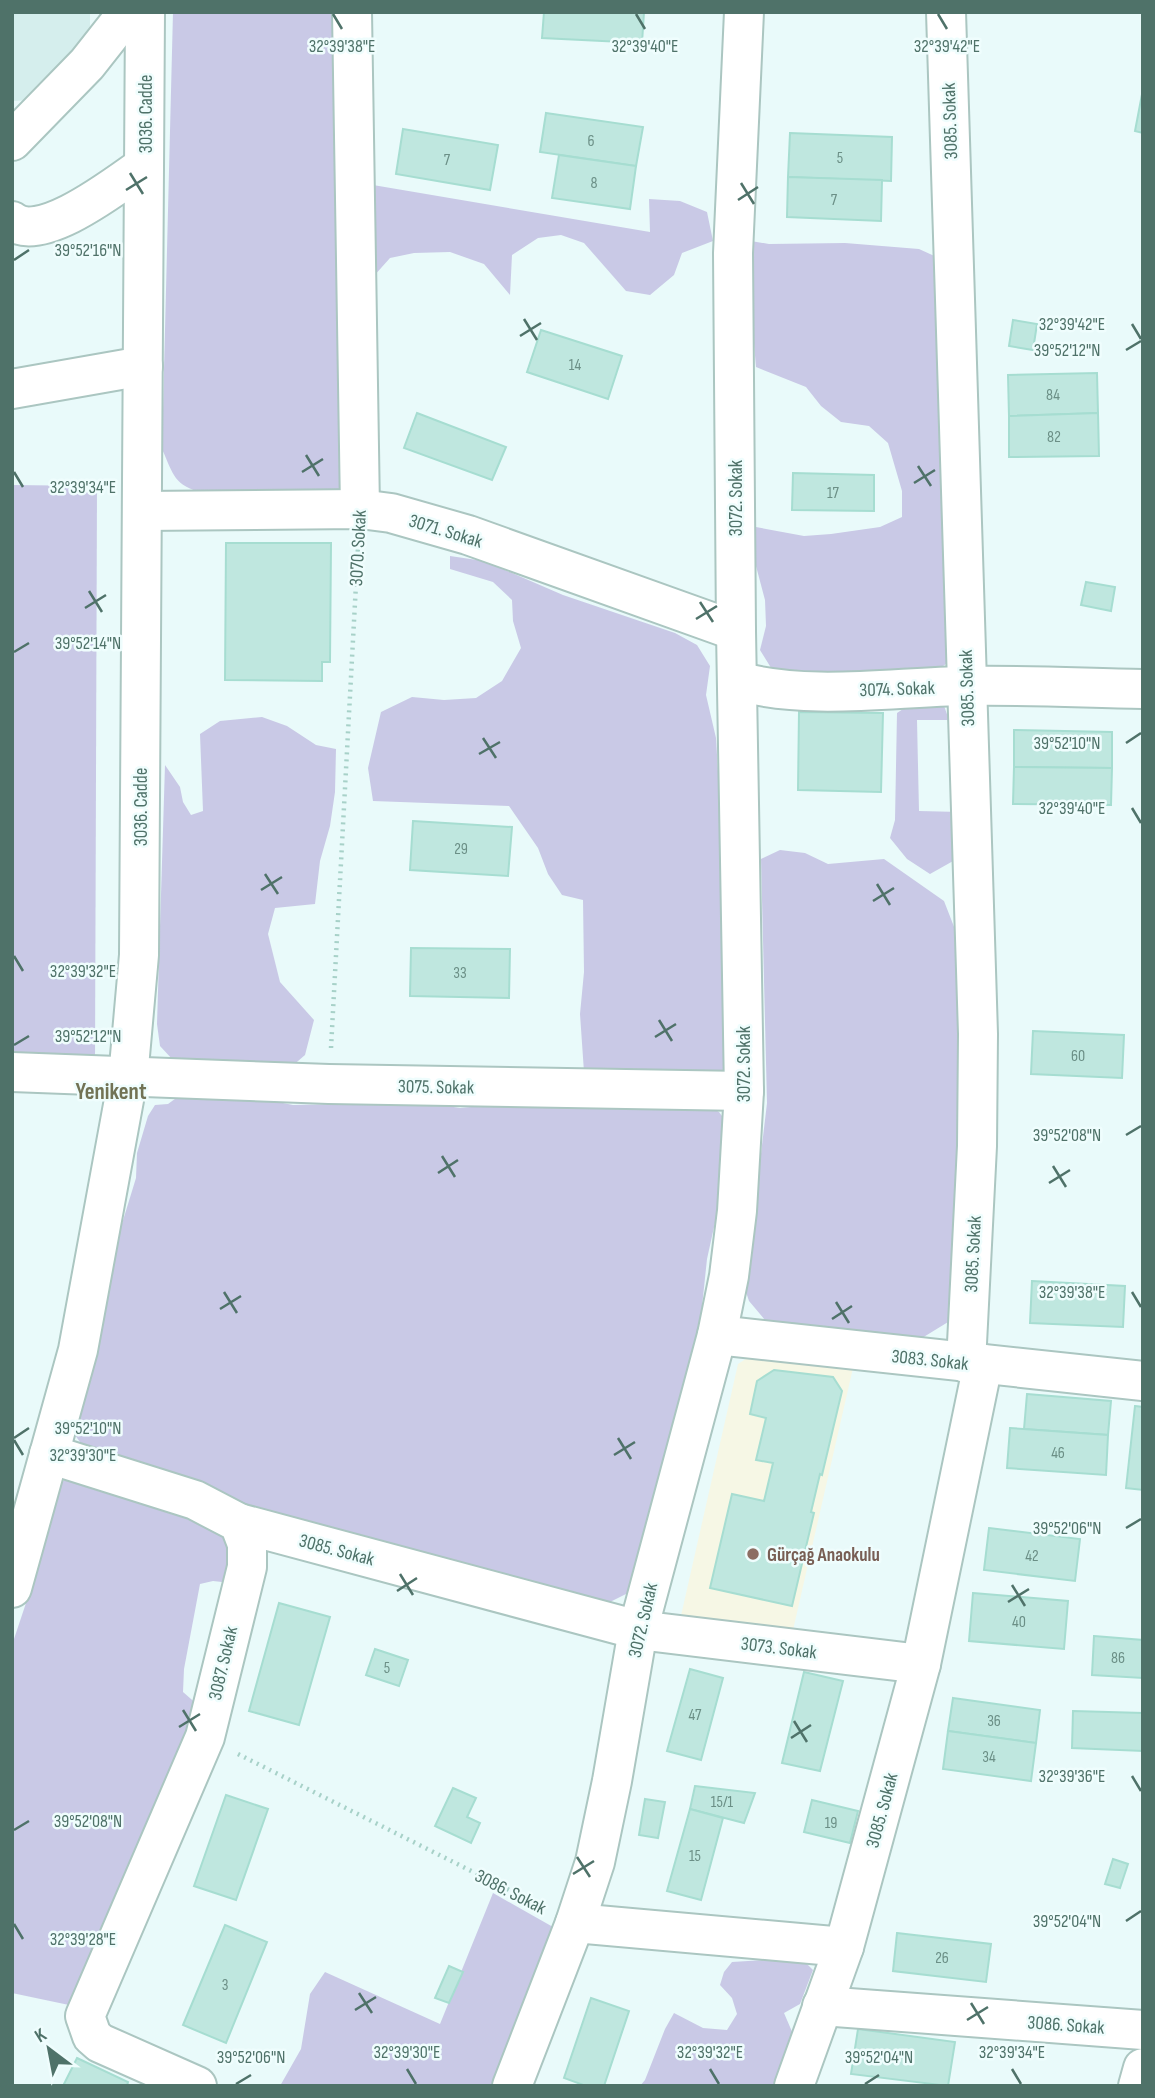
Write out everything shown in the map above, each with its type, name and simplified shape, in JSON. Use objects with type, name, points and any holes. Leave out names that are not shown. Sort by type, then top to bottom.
[{"type":"street","points":[[12,141],[87,64],[128,12]]},
{"type":"street","name":"3036. Cadde","points":[[12,1588],[78,1350],[128,1078],[139,956],[145,12]]},
{"type":"street","name":"3070. Sokak","points":[[352,12],[360,509]]},
{"type":"street","name":"3072. Sokak","points":[[512,2086],[575,1923],[595,1862],[638,1630],[718,1335],[737,1211],[744,1091],[733,253],[744,12]]},
{"type":"street","name":"3085. Sokak","points":[[794,2086],[844,1947],[921,1664],[975,1364],[978,1084],[946,12]]},
{"type":"street","points":[[12,221],[17,225],[33,227],[49,223],[78,210],[144,166]]},
{"type":"street","points":[[12,389],[143,366]]},
{"type":"street","name":"3071. Sokak","points":[[142,511],[360,509],[391,513],[468,535],[736,631]]},
{"type":"street","name":"3074. Sokak","points":[[737,681],[779,689],[819,691],[966,686],[1143,689]]},
{"type":"street","name":"3075. Sokak","points":[[12,1072],[329,1084],[744,1091]]},
{"type":"street","name":"3083. Sokak","points":[[718,1335],[1143,1381]]},
{"type":"street","points":[[49,1454],[195,1500],[239,1523]]},
{"type":"street","name":"3085. Sokak","points":[[239,1523],[638,1630]]},
{"type":"street","name":"3087. Sokak","points":[[197,2086],[100,2043],[86,2026],[85,2016],[205,1737],[247,1567],[247,1544],[239,1523]]},
{"type":"street","name":"3073. Sokak","points":[[638,1630],[921,1664]]},
{"type":"street","points":[[575,1923],[844,1947]]},
{"type":"street","name":"3086. Sokak","points":[[822,2006],[1143,2030]]},
{"type":"street","points":[[1138,2086],[1143,2068]]},
{"type":"path","name":"3070. Sokak","points":[[329,1084],[360,509]]},
{"type":"path","name":"3086. Sokak","points":[[205,1737],[575,1923]]},
{"type":"shaded area","points":[[12,12],[90,12],[90,39],[34,100],[12,101]]},
{"type":"shaded area","points":[[173,12],[340,12],[342,489],[203,493],[180,483],[162,449]]},
{"type":"shaded area","points":[[373,185],[650,232],[649,199],[680,201],[707,212],[713,241],[682,253],[674,275],[650,295],[626,291],[584,243],[561,235],[538,238],[512,255],[510,295],[484,264],[450,252],[414,253],[390,258],[373,277]]},
{"type":"shaded area","points":[[745,240],[769,244],[845,243],[919,249],[941,259],[946,509],[943,583],[952,660],[931,674],[905,679],[773,671],[760,650],[766,626],[765,600],[752,551],[756,527],[804,536],[880,527],[902,517],[902,491],[888,443],[869,426],[841,422],[821,406],[806,387],[756,367]]},
{"type":"shaded area","points":[[12,485],[97,486],[95,1061],[12,1057]]},
{"type":"shaded area","points":[[450,556],[484,561],[563,595],[675,633],[697,645],[710,666],[706,695],[716,738],[719,788],[725,821],[727,1070],[717,1074],[584,1072],[580,1014],[584,972],[583,900],[562,895],[548,874],[538,848],[509,806],[373,801],[368,768],[381,712],[412,697],[444,700],[476,698],[502,681],[521,648],[513,621],[512,600],[493,582],[450,569]]},
{"type":"shaded area","points":[[942,700],[949,720],[917,720],[919,811],[960,812],[962,856],[930,874],[907,859],[890,838],[895,820],[897,713],[915,701]]},
{"type":"shaded area","points":[[262,717],[287,726],[316,745],[336,749],[335,792],[330,826],[320,861],[315,904],[275,908],[268,934],[280,982],[314,1020],[305,1055],[283,1074],[173,1060],[160,1046],[157,1024],[165,765],[180,787],[183,802],[191,815],[203,811],[200,734],[220,721]]},
{"type":"shaded area","points":[[780,850],[805,853],[828,864],[884,859],[944,901],[958,937],[960,1107],[954,1210],[953,1319],[922,1338],[872,1339],[817,1326],[765,1320],[749,1301],[745,1289],[767,1103],[761,859]]},
{"type":"shaded area","points":[[179,1096],[268,1100],[293,1105],[345,1104],[370,1099],[422,1102],[460,1108],[511,1103],[711,1107],[719,1112],[725,1120],[718,1209],[707,1259],[699,1335],[630,1592],[608,1603],[455,1564],[396,1544],[371,1542],[324,1531],[301,1519],[252,1509],[88,1453],[72,1431],[105,1279],[136,1178],[137,1153],[148,1116],[155,1105],[168,1104]]},
{"type":"shaded area","name":"Gürçağ Anaokulu","points":[[761,1349],[853,1368],[793,1630],[680,1620],[738,1364]]},
{"type":"shaded area","points":[[75,1474],[192,1512],[226,1537],[232,1559],[231,1583],[213,1581],[200,1584],[184,1669],[183,1692],[199,1706],[69,2005],[12,1993],[12,1645],[27,1600],[57,1485]]},
{"type":"shaded area","points":[[493,1893],[553,1927],[496,2086],[280,2086],[301,2049],[310,1994],[325,1972],[440,2024]]},
{"type":"shaded area","points":[[803,1960],[813,1970],[800,2004],[784,2013],[793,2034],[773,2086],[640,2086],[674,2013],[703,2028],[727,2030],[737,2014],[732,1998],[720,1985],[724,1972],[732,1962]]},
{"type":"building","points":[[544,12],[644,12],[642,43],[542,38]]},
{"type":"building","points":[[1143,89],[1143,133],[1135,131]]},
{"type":"building","points":[[546,113],[643,127],[636,166],[540,152]]},
{"type":"building","points":[[403,129],[498,145],[490,190],[396,174]]},
{"type":"building","points":[[790,133],[892,137],[891,181],[788,177]]},
{"type":"building","points":[[559,155],[636,166],[630,209],[552,198]]},
{"type":"building","points":[[788,177],[882,180],[881,221],[787,217]]},
{"type":"building","points":[[1013,320],[1037,324],[1033,350],[1009,346]]},
{"type":"building","points":[[541,330],[622,356],[608,399],[527,372]]},
{"type":"building","points":[[1097,373],[1098,413],[1009,416],[1008,375]]},
{"type":"building","points":[[417,413],[506,447],[492,480],[404,448]]},
{"type":"building","points":[[1098,413],[1099,456],[1009,457],[1009,416]]},
{"type":"building","points":[[793,473],[874,475],[874,511],[792,510]]},
{"type":"building","points":[[226,543],[331,543],[330,662],[322,662],[322,681],[225,680]]},
{"type":"building","points":[[1086,582],[1115,587],[1111,611],[1081,605]]},
{"type":"building","points":[[799,712],[883,713],[881,792],[798,790]]},
{"type":"building","points":[[1014,730],[1112,732],[1112,768],[1014,767]]},
{"type":"building","points":[[1014,767],[1112,768],[1111,805],[1013,804]]},
{"type":"building","points":[[413,821],[512,827],[508,876],[410,870]]},
{"type":"building","points":[[411,948],[510,949],[509,998],[410,996]]},
{"type":"building","points":[[1033,1031],[1124,1035],[1122,1078],[1031,1074]]},
{"type":"building","points":[[1032,1281],[1125,1286],[1123,1327],[1030,1323]]},
{"type":"building","points":[[774,1370],[833,1377],[842,1391],[811,1512],[814,1513],[792,1606],[710,1588],[732,1494],[764,1501],[773,1463],[756,1460],[766,1418],[750,1414],[757,1381]]},
{"type":"building","points":[[1027,1394],[1111,1401],[1108,1435],[1024,1429]]},
{"type":"building","points":[[1135,1406],[1143,1407],[1143,1490],[1126,1488]]},
{"type":"building","points":[[1010,1428],[1108,1435],[1106,1475],[1007,1468]]},
{"type":"building","points":[[989,1528],[1080,1539],[1075,1581],[984,1570]]},
{"type":"building","points":[[973,1593],[1068,1601],[1064,1649],[969,1641]]},
{"type":"building","points":[[279,1603],[330,1617],[299,1725],[249,1711]]},
{"type":"building","points":[[1094,1636],[1143,1640],[1143,1678],[1092,1675]]},
{"type":"building","points":[[375,1649],[408,1660],[399,1686],[366,1675]]},
{"type":"building","points":[[690,1669],[723,1678],[701,1760],[667,1751]]},
{"type":"building","points":[[804,1672],[843,1681],[820,1771],[782,1763]]},
{"type":"building","points":[[953,1698],[1040,1710],[1036,1743],[948,1731]]},
{"type":"building","points":[[1073,1711],[1143,1713],[1143,1751],[1072,1748]]},
{"type":"building","points":[[948,1731],[1036,1743],[1031,1781],[943,1769]]},
{"type":"building","points":[[695,1786],[755,1793],[744,1823],[690,1809]]},
{"type":"building","points":[[453,1788],[476,1798],[467,1817],[480,1823],[471,1843],[435,1826]]},
{"type":"building","points":[[226,1795],[268,1809],[236,1900],[194,1886]]},
{"type":"building","points":[[645,1799],[665,1802],[658,1838],[639,1835]]},
{"type":"building","points":[[812,1800],[858,1811],[850,1843],[804,1832]]},
{"type":"building","points":[[690,1809],[723,1818],[701,1900],[667,1891]]},
{"type":"building","points":[[1113,1859],[1128,1864],[1120,1888],[1105,1884]]},
{"type":"building","points":[[225,1925],[267,1942],[226,2043],[183,2025]]},
{"type":"building","points":[[897,1933],[991,1944],[986,1982],[893,1971]]},
{"type":"building","points":[[449,1966],[463,1972],[449,2003],[435,1998]]},
{"type":"building","points":[[591,1998],[629,2011],[604,2086],[586,2086],[564,2078]]},
{"type":"building","points":[[858,2029],[955,2042],[948,2086],[851,2074]]},
{"type":"building","points":[[77,2058],[128,2082],[127,2086],[63,2086]]},
{"type":"place","name":"Gürçağ Anaokulu","points":[[753,1554]]},
{"type":"district","name":"Yenikent","points":[[111,1091]]}]
